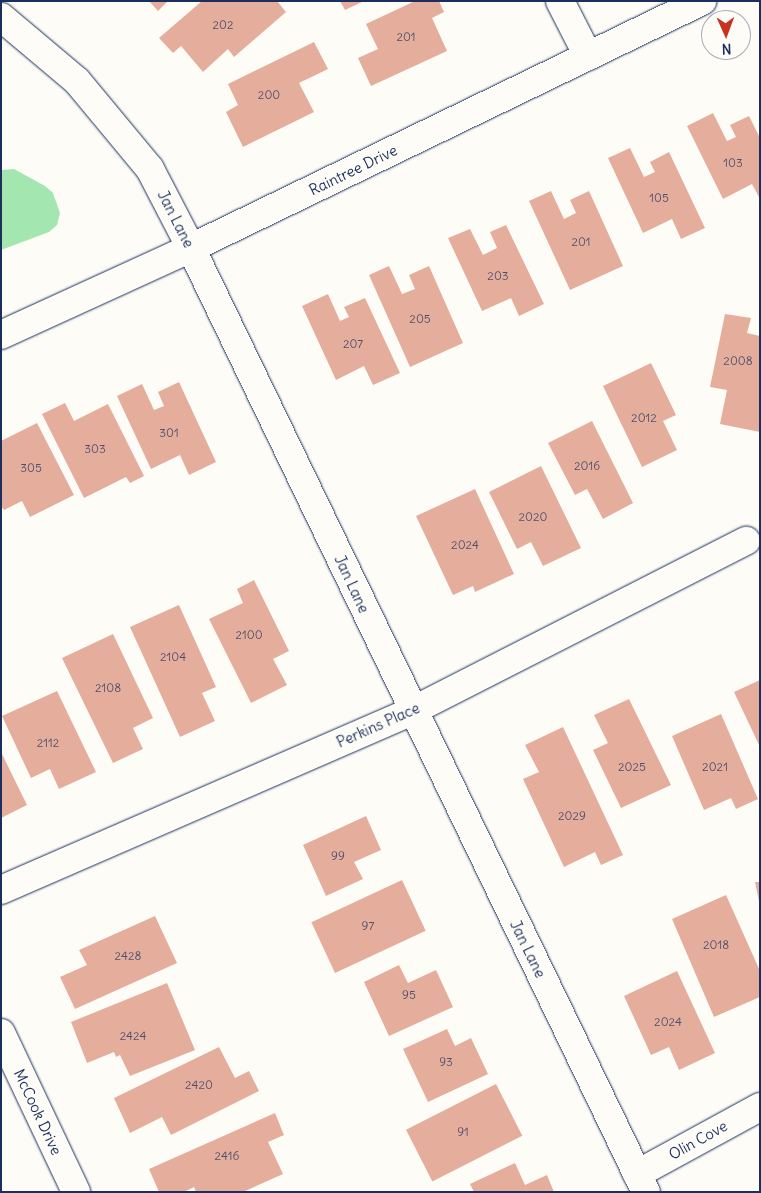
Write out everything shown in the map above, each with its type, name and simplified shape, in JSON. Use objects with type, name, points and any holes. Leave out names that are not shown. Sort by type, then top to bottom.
[{"type":"street","points":[[560,1],[588,56]]},
{"type":"street","name":"Raintree Drive","points":[[1,335],[191,248],[702,1]]},
{"type":"street","name":"Jan Lane","points":[[1,17],[77,81],[150,169],[191,248],[412,711],[642,1183]]},
{"type":"street","name":"Perkins Place","points":[[1,890],[412,711],[746,540]]},
{"type":"street","name":"McCook Drive","points":[[1,1033],[76,1192]]},
{"type":"street","name":"Olin Cove","points":[[642,1183],[760,1107]]},
{"type":"green space","points":[[14,169],[45,186],[53,193],[60,213],[57,225],[49,232],[1,250],[1,170]]},
{"type":"building","points":[[149,1],[168,1],[158,11]]},
{"type":"building","points":[[202,1],[277,1],[286,12],[234,57],[228,49],[203,72],[181,46],[173,53],[159,38]]},
{"type":"building","points":[[340,1],[364,1],[345,10]]},
{"type":"building","points":[[415,1],[439,1],[444,12],[432,18],[447,51],[371,86],[358,58],[378,49],[366,24]]},
{"type":"building","points":[[314,42],[328,69],[299,83],[314,112],[243,147],[226,112],[238,105],[228,84]]},
{"type":"building","points":[[713,113],[727,141],[736,137],[730,125],[749,116],[760,138],[760,199],[752,184],[723,199],[687,126]]},
{"type":"building","points":[[630,148],[644,177],[655,172],[650,162],[669,152],[705,228],[681,239],[672,219],[643,233],[608,158]]},
{"type":"building","points":[[551,191],[564,219],[576,213],[570,200],[589,191],[623,266],[570,290],[529,201]]},
{"type":"building","points":[[506,225],[544,304],[519,316],[511,298],[482,311],[448,238],[470,229],[483,255],[497,248],[490,232]]},
{"type":"building","points":[[389,266],[402,294],[415,289],[409,275],[429,266],[463,343],[410,367],[369,275]]},
{"type":"building","points":[[328,294],[340,321],[349,317],[344,307],[365,298],[400,373],[373,385],[364,366],[336,380],[302,306]]},
{"type":"building","points":[[725,314],[751,318],[747,333],[760,336],[760,432],[720,424],[727,390],[710,387]]},
{"type":"building","points":[[651,363],[676,415],[663,421],[677,450],[642,467],[603,386]]},
{"type":"building","points":[[179,382],[216,462],[189,475],[180,455],[151,469],[117,396],[142,384],[154,410],[164,406],[158,392]]},
{"type":"building","points":[[65,403],[74,421],[108,404],[144,476],[130,483],[126,477],[84,498],[42,414]]},
{"type":"building","points":[[592,421],[633,503],[603,519],[587,489],[575,495],[548,443]]},
{"type":"building","points":[[37,423],[74,495],[30,517],[22,501],[4,510],[1,506],[1,441]]},
{"type":"building","points":[[541,466],[581,548],[543,566],[531,542],[517,549],[489,492]]},
{"type":"building","points":[[475,489],[514,574],[475,592],[473,586],[453,595],[416,516]]},
{"type":"building","points":[[254,580],[289,651],[273,659],[287,685],[251,703],[209,619],[243,603],[237,589]]},
{"type":"building","points":[[179,605],[216,687],[202,693],[215,721],[180,737],[130,627]]},
{"type":"building","points":[[113,634],[153,718],[133,728],[143,749],[113,763],[62,658]]},
{"type":"building","points":[[760,680],[760,747],[734,692]]},
{"type":"building","points":[[57,691],[96,772],[59,789],[50,769],[31,778],[2,716]]},
{"type":"building","points":[[629,699],[671,785],[621,808],[593,750],[608,743],[594,715]]},
{"type":"building","points":[[721,714],[758,799],[736,809],[731,798],[704,810],[672,736]]},
{"type":"building","points":[[563,727],[623,855],[601,865],[595,852],[564,867],[523,779],[539,772],[525,745]]},
{"type":"building","points":[[1,752],[27,805],[1,818]]},
{"type":"building","points":[[366,816],[381,850],[354,862],[363,879],[326,896],[303,845]]},
{"type":"building","points":[[402,880],[426,931],[335,973],[311,922]]},
{"type":"building","points":[[755,882],[760,882],[760,901],[759,901]]},
{"type":"building","points":[[726,895],[760,971],[760,997],[714,1017],[672,919]]},
{"type":"building","points":[[155,916],[177,963],[75,1009],[60,977],[87,965],[79,950]]},
{"type":"building","points":[[399,965],[408,983],[436,970],[453,1007],[389,1036],[364,982]]},
{"type":"building","points":[[677,971],[715,1053],[679,1070],[669,1047],[651,1055],[624,996]]},
{"type":"building","points":[[167,983],[195,1050],[130,1076],[120,1055],[116,1057],[114,1052],[87,1063],[71,1022]]},
{"type":"building","points":[[447,1029],[455,1046],[471,1038],[488,1074],[428,1102],[403,1049]]},
{"type":"building","points":[[219,1047],[235,1078],[249,1071],[259,1091],[171,1135],[162,1117],[130,1133],[114,1098]]},
{"type":"building","points":[[496,1084],[522,1136],[432,1182],[406,1130]]},
{"type":"building","points":[[275,1113],[284,1135],[268,1142],[283,1174],[243,1192],[196,1192],[194,1187],[184,1192],[159,1192],[149,1169]]},
{"type":"building","points":[[515,1163],[525,1185],[547,1175],[554,1192],[474,1192],[470,1184]]}]
